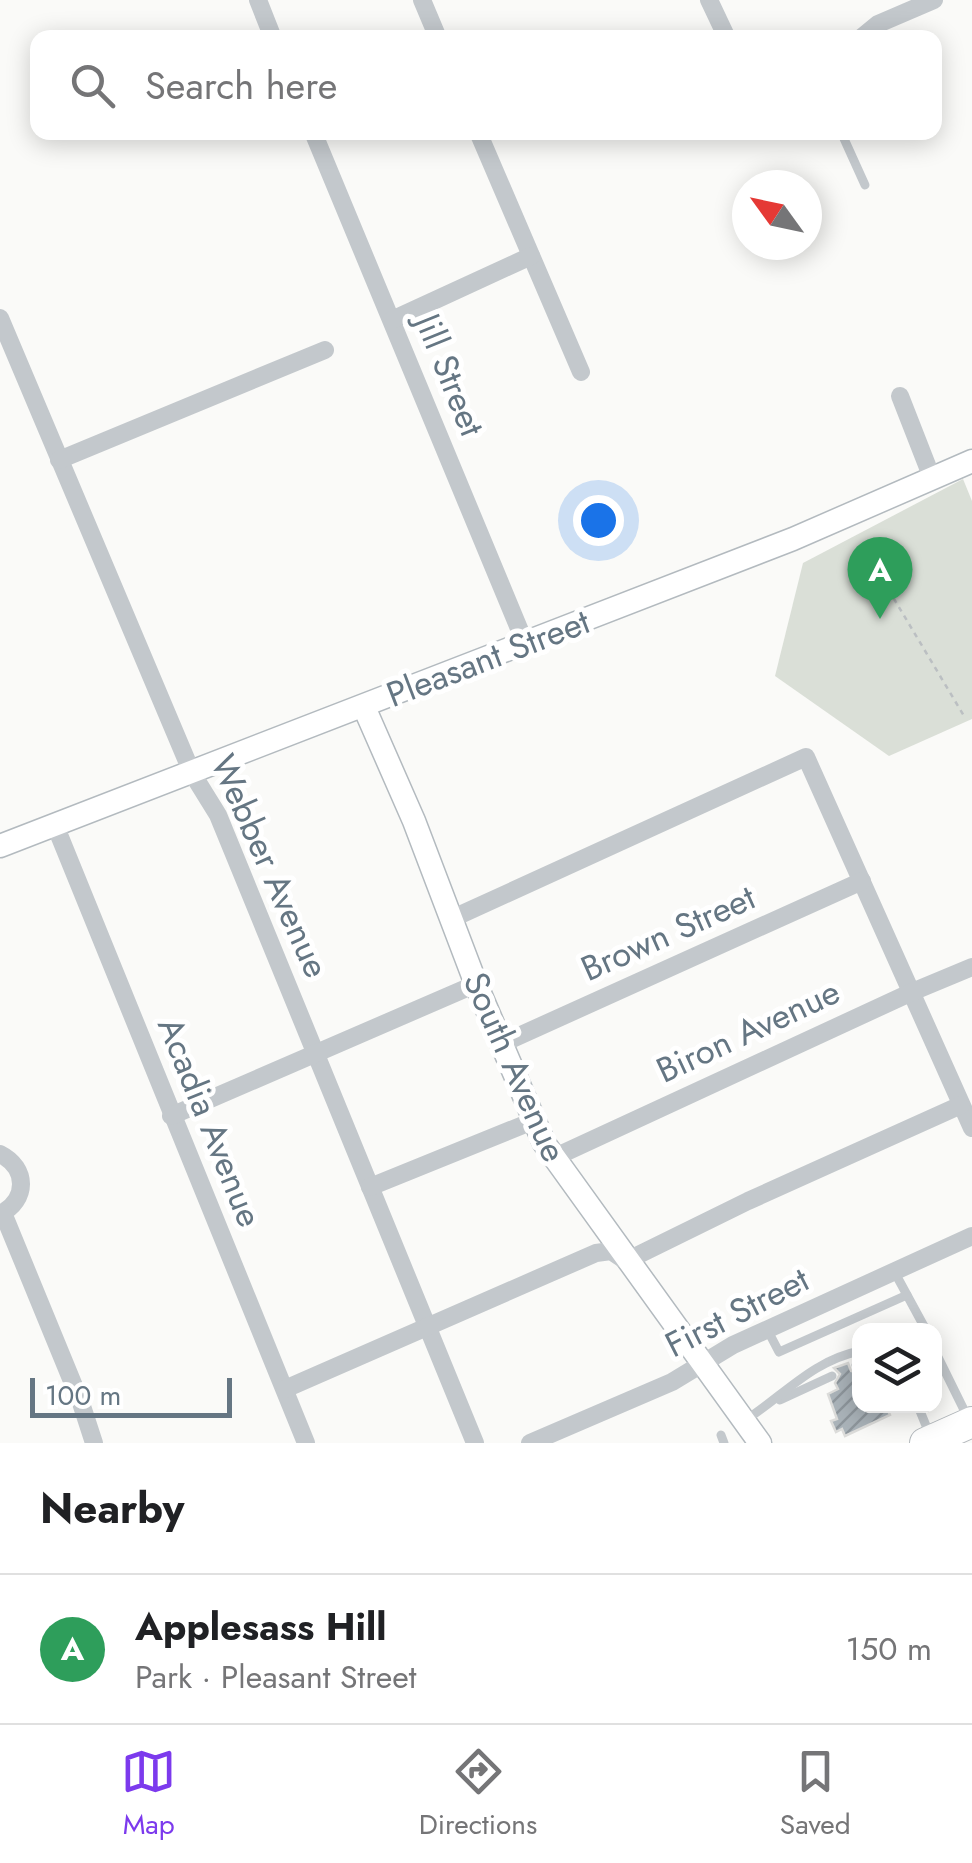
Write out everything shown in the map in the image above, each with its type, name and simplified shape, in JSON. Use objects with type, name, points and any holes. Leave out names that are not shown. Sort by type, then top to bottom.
[{"type":"street","points":[[258,0],[271,30]]},
{"type":"street","points":[[422,0],[435,30]]},
{"type":"street","points":[[709,0],[724,30]]},
{"type":"street","points":[[871,30],[934,0]]},
{"type":"street","name":"Jill Street","points":[[317,140],[525,643]]},
{"type":"street","points":[[481,140],[581,372]]},
{"type":"street","points":[[392,320],[531,256]]},
{"type":"street","name":"Webber Avenue","points":[[0,318],[192,773],[218,816],[475,1443]]},
{"type":"street","points":[[59,460],[325,350]]},
{"type":"street","points":[[900,396],[932,478]]},
{"type":"street","name":"Pleasant Street","points":[[0,846],[793,539],[972,461]]},
{"type":"street","name":"South Avenue","points":[[364,707],[414,821],[533,1121],[553,1158],[760,1443]]},
{"type":"street","points":[[451,919],[806,757],[972,1128]]},
{"type":"street","name":"Acadia Avenue","points":[[55,825],[306,1443]]},
{"type":"street","name":"Brown Street","points":[[501,1044],[862,881]]},
{"type":"street","name":"Biron Avenue","points":[[553,1158],[972,967]]},
{"type":"street","points":[[172,1116],[476,984]]},
{"type":"street","points":[[285,1389],[596,1253],[611,1251],[626,1261],[961,1104]]},
{"type":"street","points":[[370,1187],[533,1121]]},
{"type":"street","points":[[0,1154],[15,1164],[22,1182],[17,1200],[1,1214],[94,1443]]},
{"type":"street","name":"First Street","points":[[530,1443],[658,1389],[767,1329],[972,1236]]},
{"type":"lane","points":[[845,140],[865,186]]},
{"type":"lane","points":[[894,1270],[922,1323]]},
{"type":"lane","points":[[767,1329],[779,1352],[907,1296]]},
{"type":"lane","points":[[773,1403],[796,1379],[852,1354]]},
{"type":"lane","points":[[744,1421],[832,1376]]},
{"type":"lane","points":[[942,1387],[952,1434]]},
{"type":"lane","points":[[926,1413],[952,1434]]},
{"type":"path","points":[[862,547],[964,716]]},
{"type":"shaded area","points":[[963,479],[972,501],[972,719],[889,756],[775,676],[803,563]]},
{"type":"building","points":[[848,1363],[852,1371],[852,1413],[890,1415],[845,1436],[842,1429],[836,1432],[831,1421],[837,1419],[828,1394],[838,1389],[835,1383],[840,1374],[834,1368]]},
{"type":"place","name":"Applesass Hill","points":[[880,619]]}]
